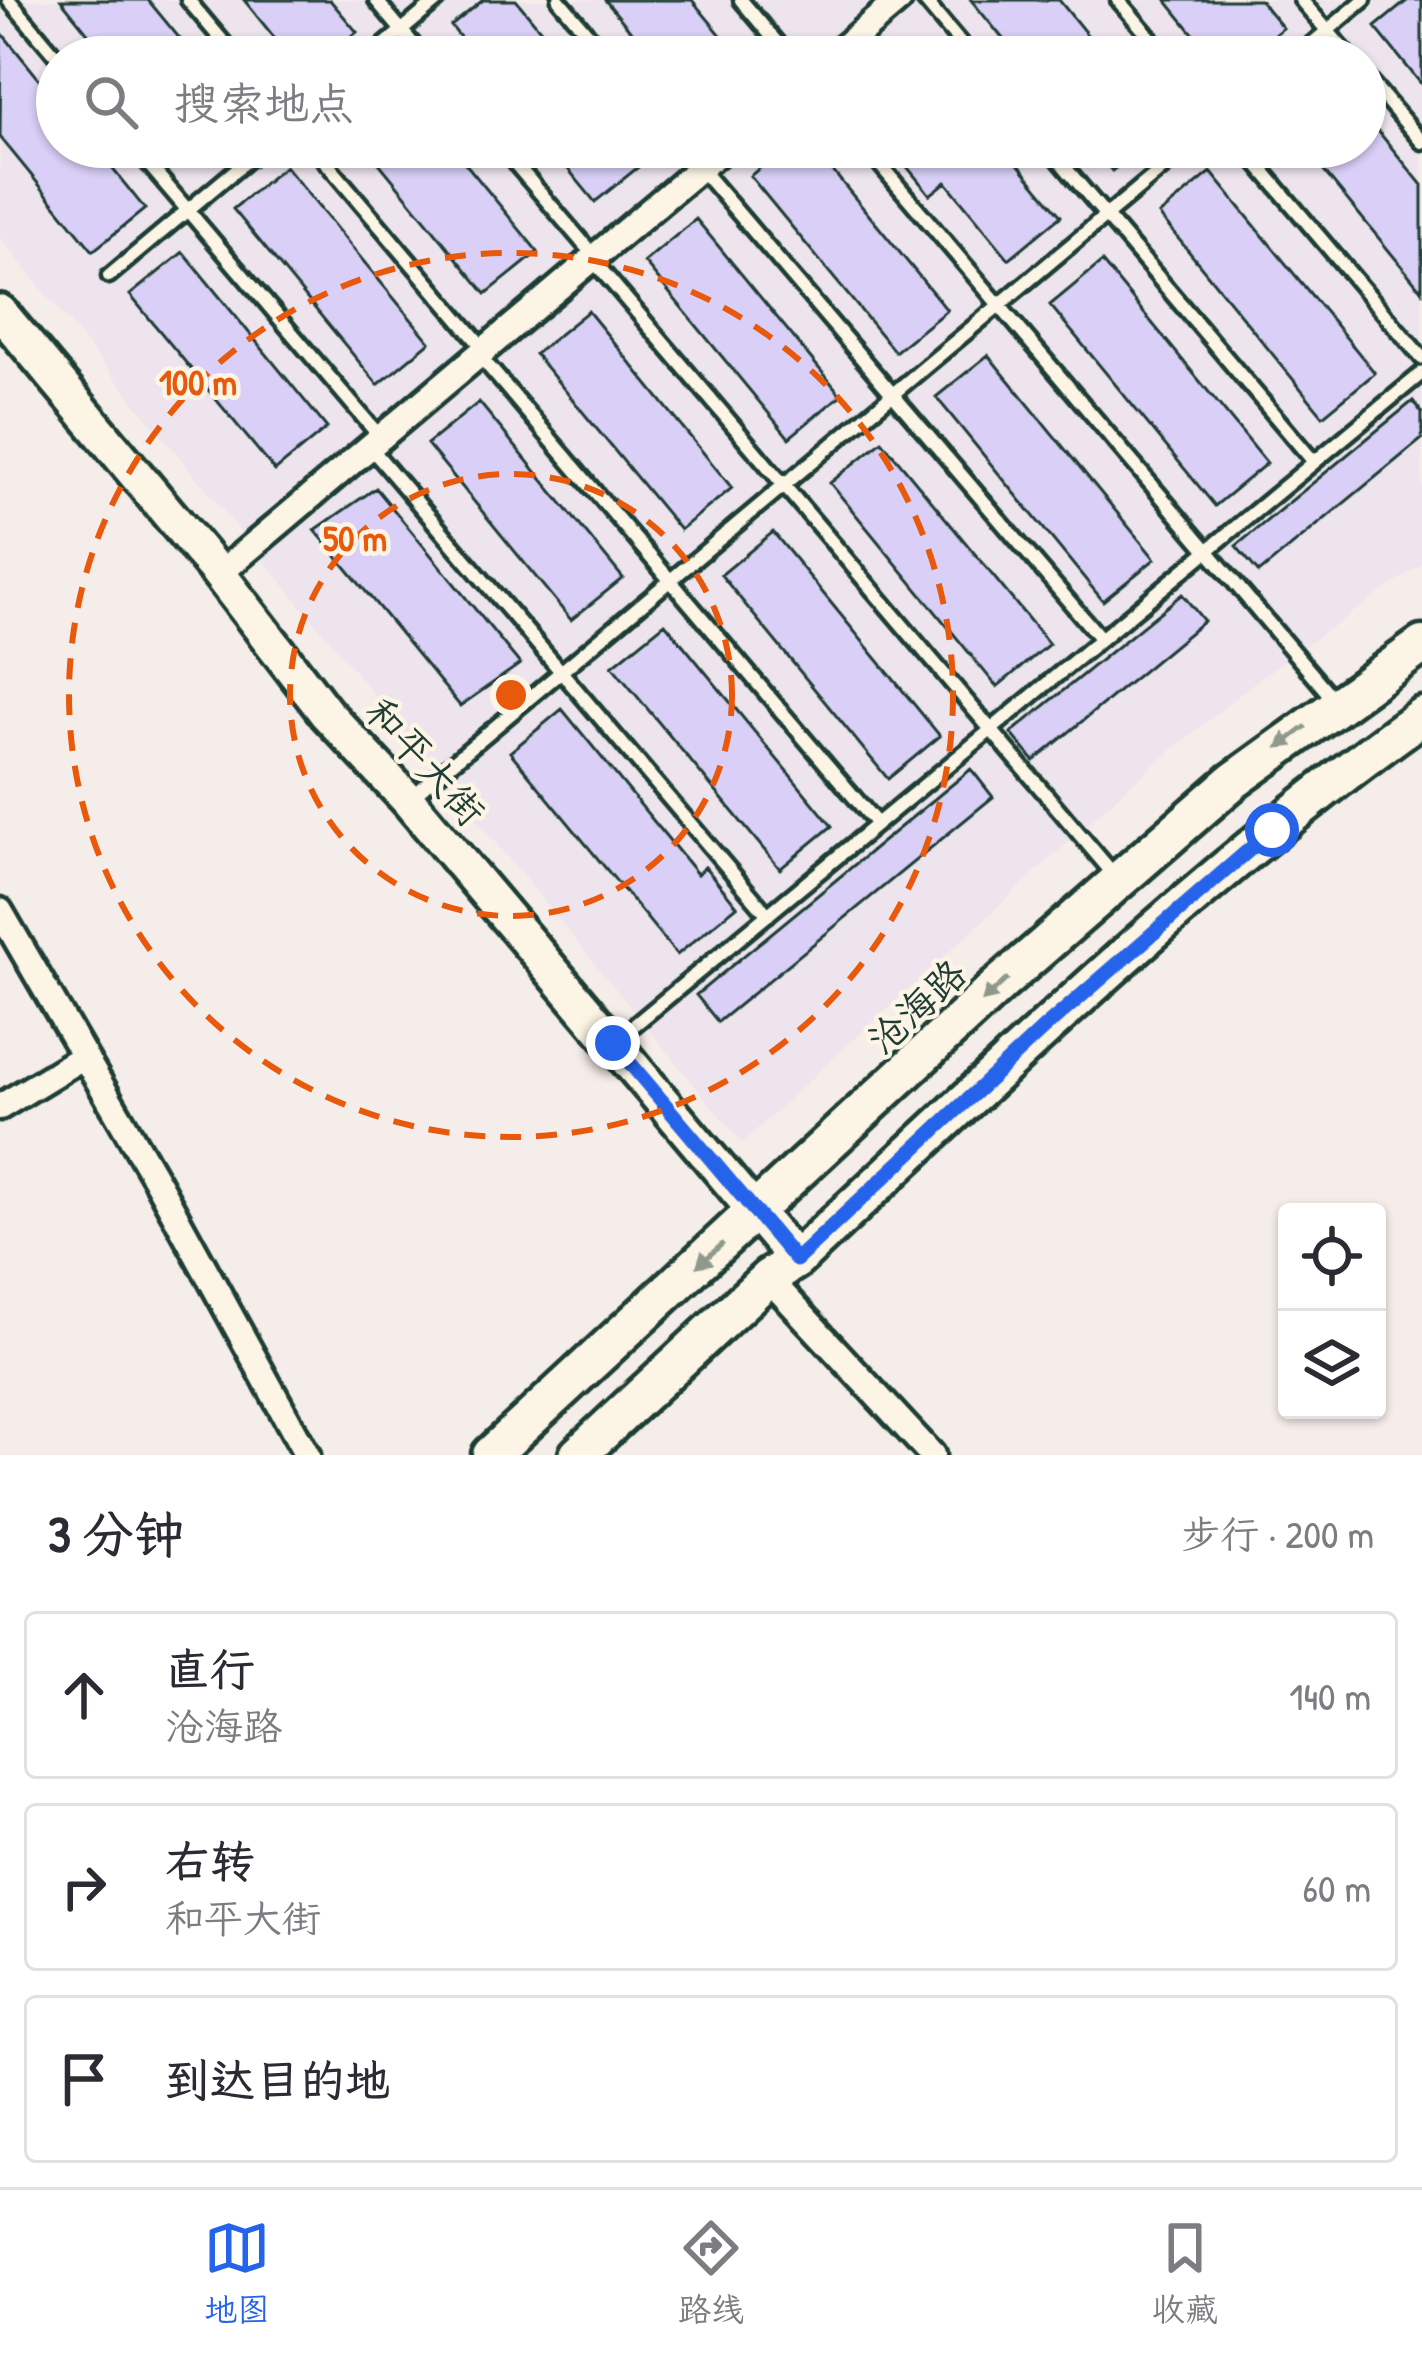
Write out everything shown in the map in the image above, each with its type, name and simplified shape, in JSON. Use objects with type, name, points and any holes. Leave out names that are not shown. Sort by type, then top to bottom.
[{"type":"main road","name":"沧海路","points":[[491,1455],[1001,983],[1232,782],[1422,645]]},
{"type":"main road","points":[[578,1455],[1043,1029],[1236,861],[1422,716]]},
{"type":"street","points":[[857,36],[899,0]]},
{"type":"street","points":[[219,574],[700,168]]},
{"type":"street","name":"和平大街","points":[[0,312],[219,574],[326,713],[409,800],[756,1213],[782,1269]]},
{"type":"street","points":[[0,911],[307,1455]]},
{"type":"street","points":[[0,1107],[84,1056]]},
{"type":"street","points":[[782,1269],[932,1455]]},
{"type":"lane","points":[[9,0],[39,36]]},
{"type":"lane","points":[[188,0],[218,36]]},
{"type":"lane","points":[[376,0],[407,36]]},
{"type":"lane","points":[[395,36],[438,0]]},
{"type":"lane","points":[[559,0],[589,36]]},
{"type":"lane","points":[[741,0],[771,36]]},
{"type":"lane","points":[[924,0],[954,36]]},
{"type":"lane","points":[[1118,0],[1149,36]]},
{"type":"lane","points":[[1301,0],[1331,36]]},
{"type":"lane","points":[[1321,36],[1364,0]]},
{"type":"lane","points":[[1386,100],[1422,142]]},
{"type":"lane","points":[[152,168],[562,672],[768,915]]},
{"type":"lane","points":[[109,276],[238,168]]},
{"type":"lane","points":[[330,168],[877,824]]},
{"type":"lane","points":[[518,168],[1119,881]]},
{"type":"lane","points":[[700,168],[1100,639]]},
{"type":"lane","points":[[884,168],[1337,704]]},
{"type":"lane","points":[[1066,168],[1314,462]]},
{"type":"lane","points":[[409,800],[1163,168]]},
{"type":"lane","points":[[1261,168],[1422,358]]},
{"type":"lane","points":[[613,1043],[1422,373]]},
{"type":"shaded area","points":[[0,0],[1422,0],[1422,564],[1262,676],[1131,784],[742,1143],[0,238]]},
{"type":"building","points":[[61,0],[148,0],[178,36],[90,36]]},
{"type":"building","points":[[244,0],[330,0],[357,32],[352,36],[273,36]]},
{"type":"building","points":[[483,0],[516,0],[546,36],[459,36],[451,26]]},
{"type":"building","points":[[605,0],[692,0],[722,36],[635,36]]},
{"type":"building","points":[[971,0],[1059,0],[1088,36],[1001,36]]},
{"type":"building","points":[[1166,0],[1260,0],[1283,28],[1273,36],[1195,36]]},
{"type":"building","points":[[1408,0],[1422,0],[1422,85],[1386,36],[1375,27]]},
{"type":"building","points":[[1,32],[36,75],[36,168],[112,168],[145,209],[93,251],[0,137]]},
{"type":"building","points":[[1386,141],[1422,185],[1422,291],[1321,168],[1386,168]]},
{"type":"building","points":[[287,168],[430,342],[378,385],[233,209]]},
{"type":"building","points":[[383,168],[469,168],[538,252],[486,294]]},
{"type":"building","points":[[567,168],[637,168],[595,202]]},
{"type":"building","points":[[760,168],[830,168],[947,310],[895,352],[750,176]]},
{"type":"building","points":[[908,168],[1021,168],[1061,216],[1009,259],[946,182],[930,195]]},
{"type":"building","points":[[1211,172],[1375,373],[1323,416],[1159,215]]},
{"type":"building","points":[[696,219],[841,395],[789,438],[644,262]]},
{"type":"building","points":[[183,252],[327,428],[275,471],[130,295]]},
{"type":"building","points":[[1102,262],[1267,463],[1215,506],[1050,305]]},
{"type":"building","points":[[588,311],[732,488],[680,530],[535,354]]},
{"type":"building","points":[[988,355],[1155,559],[1103,601],[936,397]]},
{"type":"building","points":[[1413,401],[1422,413],[1422,439],[1259,573],[1236,546]]},
{"type":"building","points":[[479,402],[623,578],[571,620],[427,444]]},
{"type":"building","points":[[882,441],[1049,644],[997,687],[830,483]]},
{"type":"building","points":[[376,488],[520,664],[460,706],[315,530]]},
{"type":"building","points":[[773,532],[940,736],[888,779],[721,575]]},
{"type":"building","points":[[1182,594],[1204,621],[1034,761],[1011,733]]},
{"type":"building","points":[[665,623],[832,826],[780,869],[612,666]]},
{"type":"building","points":[[562,709],[697,874],[705,867],[737,906],[677,955],[510,752]]},
{"type":"building","points":[[971,769],[993,797],[718,1022],[696,995]]},
{"type":"route","points":[[613,1043],[796,1260],[1043,1029],[1272,830]]}]
